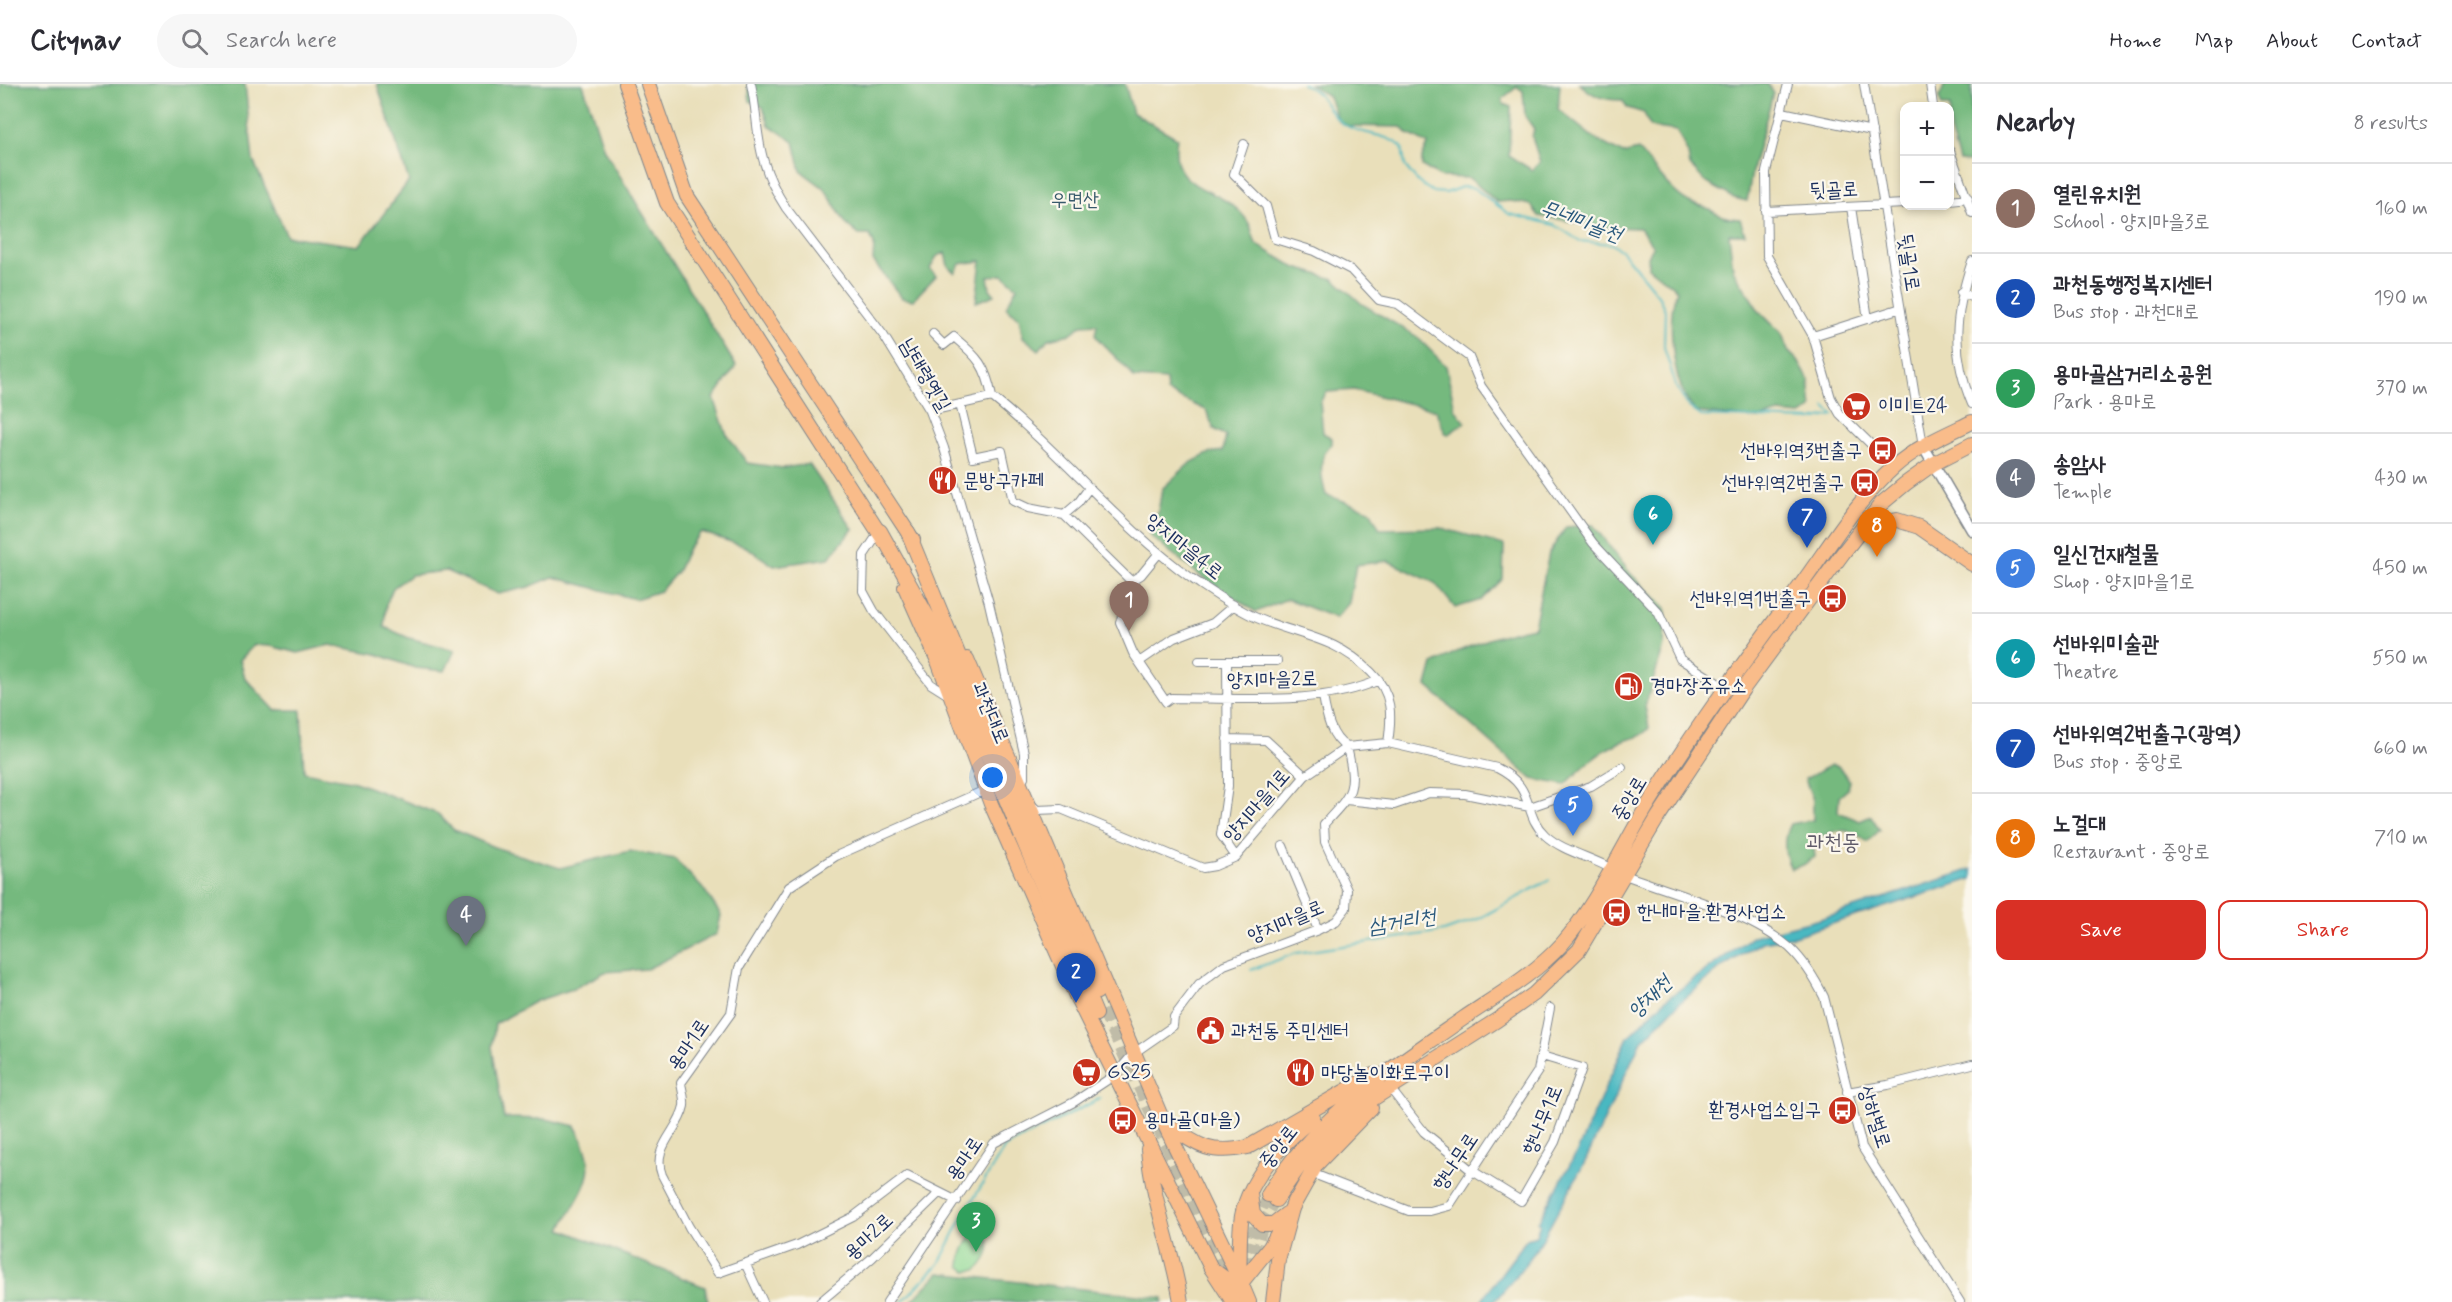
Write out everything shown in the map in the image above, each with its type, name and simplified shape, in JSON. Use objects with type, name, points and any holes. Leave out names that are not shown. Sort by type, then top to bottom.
[{"type":"main road","points":[[625,84],[667,203],[880,531],[938,661],[986,790],[1089,1025],[1211,1268],[1235,1302]]},
{"type":"main road","points":[[648,84],[687,196],[921,554],[1030,803],[1163,1121],[1249,1302]]},
{"type":"main road","name":"중앙로","points":[[1972,422],[1923,446],[1894,467],[1852,514],[1724,687],[1646,809],[1619,872],[1592,933],[1558,972],[1497,1020],[1349,1114],[1272,1197],[1291,1160],[1326,1121],[1405,1060],[1542,963],[1576,926],[1619,872],[1737,699],[1881,504],[1933,464],[1972,444]]},
{"type":"main road","points":[[1863,527],[1897,520],[1919,527],[1972,564]]},
{"type":"main road","name":"과천대로","points":[[880,531],[934,630],[1100,1012],[908,532]]},
{"type":"main road","points":[[1235,1302],[1240,1283],[1240,1225],[1250,1192],[1287,1142],[1335,1099],[1364,1078],[1405,1060]]},
{"type":"main road","points":[[1240,1283],[1268,1251],[1311,1173],[1349,1128],[1407,1078]]},
{"type":"main road","points":[[1163,1121],[1202,1147],[1228,1151],[1248,1146],[1335,1099]]},
{"type":"main road","points":[[1147,1138],[1149,1169],[1172,1250],[1181,1302]]},
{"type":"main road","points":[[1250,1192],[1253,1214],[1262,1224],[1278,1222],[1291,1206]]},
{"type":"main road","points":[[1273,1302],[1278,1260],[1291,1206]]},
{"type":"main road","points":[[1211,1268],[1227,1280],[1240,1283]]},
{"type":"street","name":"남태령옛길","points":[[751,84],[757,108],[763,161],[773,188],[884,336],[930,411],[944,448],[989,603],[1023,753],[1024,778],[1021,783]]},
{"type":"street","points":[[1788,84],[1768,156],[1767,256],[1813,336],[1831,398],[1840,414],[1894,467]]},
{"type":"street","name":"뒷골1로","points":[[1864,84],[1898,309],[1923,446]]},
{"type":"street","points":[[1930,84],[1932,102]]},
{"type":"street","points":[[1782,112],[1872,131]]},
{"type":"street","points":[[1244,144],[1234,174],[1266,206],[1275,239],[1314,251],[1351,270],[1379,300],[1398,304],[1468,357],[1481,386],[1593,543],[1658,612],[1680,658],[1724,687]]},
{"type":"street","points":[[1952,156],[1972,213]]},
{"type":"street","points":[[1954,200],[1968,198]]},
{"type":"street","name":"뒷골로","points":[[1766,211],[1900,204]]},
{"type":"street","points":[[1851,207],[1868,319]]},
{"type":"street","points":[[1972,261],[1961,292],[1956,335],[1972,404]]},
{"type":"street","points":[[1961,292],[1972,297]]},
{"type":"street","points":[[1813,336],[1898,309]]},
{"type":"street","points":[[930,411],[992,397],[987,373],[971,352],[954,337],[944,345],[933,334]]},
{"type":"street","name":"양지마을4로","points":[[992,397],[1020,419],[1159,553],[1191,577],[1234,605],[1282,628],[1329,641],[1353,655],[1379,680],[1388,694],[1392,716],[1388,744]]},
{"type":"street","points":[[960,404],[973,458],[1002,451],[1013,501],[1028,508],[1064,515],[1131,581],[1131,593],[1120,622],[1139,662],[1174,638],[1213,623],[1234,605]]},
{"type":"street","points":[[1923,446],[1972,530]]},
{"type":"street","points":[[1064,515],[1089,488]]},
{"type":"street","points":[[880,531],[864,555],[863,591],[874,611],[931,684],[950,696]]},
{"type":"street","points":[[1131,581],[1141,575],[1159,553]]},
{"type":"street","points":[[1199,661],[1277,661]]},
{"type":"street","points":[[1227,661],[1228,786],[1221,835],[1236,857]]},
{"type":"street","name":"양지마을2로","points":[[1139,662],[1151,684],[1166,702],[1171,698],[1323,696],[1356,691],[1379,680]]},
{"type":"street","points":[[1323,696],[1327,720],[1342,745],[1347,747],[1388,744],[1497,768],[1514,776],[1523,788],[1544,833],[1564,849],[1589,855],[1619,872]]},
{"type":"street","points":[[1227,739],[1266,740],[1305,776]]},
{"type":"street","name":"양지마을1로","points":[[1030,803],[1037,810],[1061,809],[1203,868],[1215,866],[1236,857],[1305,776],[1347,747]]},
{"type":"street","name":"양지마을로","points":[[1134,1053],[1173,1026],[1174,1017],[1199,984],[1224,965],[1318,930],[1336,921],[1346,908],[1347,890],[1325,842],[1324,824],[1346,800],[1354,779],[1347,747]]},
{"type":"street","points":[[1346,800],[1394,805],[1429,793],[1466,794],[1530,807],[1591,786],[1622,767]]},
{"type":"street","name":"용마1로","points":[[957,1201],[938,1194],[907,1176],[853,1217],[797,1245],[746,1265],[718,1273],[689,1227],[659,1167],[660,1153],[684,1107],[681,1083],[731,1013],[739,968],[789,887],[836,856],[986,790]]},
{"type":"street","points":[[1282,846],[1318,930]]},
{"type":"street","name":"상하벌로","points":[[1619,872],[1748,922],[1782,942],[1802,962],[1824,997],[1862,1147],[1960,1302]]},
{"type":"street","name":"향나무로","points":[[1311,1173],[1409,1212],[1430,1211],[1449,1206],[1538,1071],[1550,1008]]},
{"type":"street","name":"용마로","points":[[888,1302],[994,1143],[1074,1102],[1115,1075],[1134,1053]]},
{"type":"street","name":"향나무1로","points":[[1471,1170],[1521,1200],[1555,1142],[1582,1068],[1542,1056]]},
{"type":"street","points":[[1847,1092],[1888,1085],[1972,1064]]},
{"type":"street","points":[[1393,1092],[1424,1132],[1471,1170]]},
{"type":"street","name":"용마2로","points":[[820,1302],[872,1258],[938,1194]]},
{"type":"street","points":[[746,1265],[763,1302]]},
{"type":"green space","points":[[0,84],[245,84],[253,160],[287,236],[359,246],[409,181],[377,84],[583,84],[604,150],[736,366],[714,398],[726,433],[747,463],[783,468],[809,464],[853,529],[829,558],[774,566],[746,547],[701,532],[688,548],[677,572],[660,591],[635,599],[553,577],[529,587],[498,594],[446,571],[411,575],[393,588],[386,605],[384,627],[409,638],[455,650],[445,671],[415,668],[377,654],[330,645],[298,653],[270,646],[254,645],[240,660],[245,678],[275,710],[301,710],[304,772],[355,782],[438,814],[454,830],[494,847],[560,868],[630,851],[675,859],[705,891],[721,915],[717,934],[647,969],[605,972],[573,989],[536,1001],[495,1024],[492,1047],[504,1118],[546,1119],[575,1126],[583,1142],[588,1156],[587,1179],[561,1229],[705,1287],[708,1302],[0,1302]]},
{"type":"green space","name":"우면산","points":[[748,84],[1125,84],[1133,113],[1177,138],[1176,157],[1180,170],[1189,180],[1238,210],[1249,224],[1256,244],[1296,268],[1334,279],[1362,304],[1416,336],[1446,366],[1455,409],[1465,422],[1449,434],[1445,433],[1436,410],[1354,390],[1327,392],[1320,402],[1323,433],[1332,438],[1332,444],[1324,454],[1322,461],[1326,495],[1370,510],[1380,529],[1441,528],[1504,545],[1503,579],[1481,600],[1455,608],[1435,583],[1388,561],[1356,565],[1349,603],[1336,618],[1287,599],[1256,612],[1199,575],[1149,535],[1149,524],[1158,513],[1162,489],[1190,463],[1210,453],[1223,451],[1226,436],[1214,429],[1206,410],[1167,392],[1166,380],[1134,378],[1095,335],[1097,324],[1082,325],[1070,334],[1048,339],[1039,350],[1023,337],[1019,318],[1006,307],[1017,287],[1003,275],[988,276],[990,289],[995,295],[976,302],[981,261],[960,264],[955,273],[948,266],[945,253],[937,256],[930,269],[936,276],[913,300],[902,298],[873,261],[874,244],[870,235],[859,235],[846,224],[825,189],[801,171],[794,142],[769,125],[763,107],[750,101]]},
{"type":"green space","points":[[1310,84],[1560,84],[1558,109],[1595,139],[1623,154],[1638,150],[1684,199],[1725,217],[1740,219],[1745,234],[1729,234],[1733,270],[1759,311],[1782,334],[1788,351],[1798,361],[1809,380],[1812,409],[1801,415],[1779,413],[1758,419],[1695,412],[1681,387],[1673,351],[1671,325],[1677,290],[1648,267],[1648,258],[1653,246],[1640,228],[1606,227],[1539,216],[1531,205],[1511,201],[1497,202],[1469,178],[1440,177],[1422,166],[1422,158],[1428,144],[1408,134],[1402,127],[1348,126],[1338,121],[1329,97]],"holes":[[[1517,87],[1523,91],[1525,116],[1534,129],[1532,137],[1540,162],[1532,170],[1509,156],[1511,107],[1503,104],[1503,98]]]},
{"type":"green space","points":[[1580,84],[1768,84],[1773,94],[1753,166],[1747,201],[1734,198],[1707,183],[1690,166],[1688,154],[1677,131],[1650,127],[1644,113],[1628,108],[1622,100],[1594,95]]},
{"type":"green space","points":[[1945,84],[1972,84],[1970,162],[1959,161],[1954,144],[1954,102],[1940,102],[1939,98]]},
{"type":"green space","points":[[1593,525],[1630,573],[1666,608],[1664,646],[1645,706],[1649,728],[1641,735],[1602,752],[1565,785],[1532,779],[1427,686],[1433,664],[1482,641],[1534,627],[1549,553],[1566,527]]},
{"type":"green space","points":[[1831,765],[1838,766],[1850,781],[1848,789],[1839,797],[1838,812],[1860,821],[1871,816],[1880,830],[1867,842],[1847,831],[1827,834],[1813,841],[1815,857],[1791,869],[1784,846],[1787,830],[1790,824],[1813,820],[1813,800],[1805,779]]},
{"type":"green space","points":[[978,1230],[988,1238],[988,1255],[977,1270],[966,1271],[960,1266],[962,1256],[965,1246]]},
{"type":"green space","points":[[939,1273],[1163,1298],[1163,1302],[911,1302]]},
{"type":"water","points":[[1972,869],[1972,879],[1791,937],[1762,942],[1722,967],[1675,1007],[1640,1043],[1585,1162],[1542,1240],[1526,1264],[1494,1302],[1480,1302],[1527,1239],[1536,1236],[1540,1224],[1538,1222],[1577,1152],[1628,1037],[1664,1001],[1753,936],[1817,920]]},
{"type":"waterway","name":"무네미골천","points":[[1302,84],[1316,92],[1345,125],[1382,136],[1402,147],[1405,166],[1418,182],[1433,192],[1446,193],[1462,187],[1474,188],[1509,214],[1555,225],[1580,241],[1612,244],[1622,251],[1658,295],[1665,310],[1664,347],[1677,389],[1689,407],[1701,416],[1812,420],[1834,415]]},
{"type":"waterway","points":[[1825,407],[1834,415]]},
{"type":"waterway","name":"삼거리천","points":[[1251,970],[1296,953],[1444,931],[1478,919],[1549,880]]},
{"type":"waterway","name":"삼거리천","points":[[902,1302],[939,1264],[963,1216],[1005,1147],[1101,1098]]},
{"type":"tunnel","points":[[1104,1010],[1233,1286]]},
{"type":"tunnel","points":[[1243,1265],[1256,1222],[1268,1195]]},
{"type":"tunnel","points":[[1252,1267],[1266,1217],[1276,1200]]},
{"type":"place","name":"이미트24","points":[[1857,406]]},
{"type":"place","name":"선바위역3번출구","points":[[1883,451]]},
{"type":"place","name":"문방구카페","points":[[942,481]]},
{"type":"place","name":"선바위역2번출구","points":[[1865,483]]},
{"type":"place","name":"선바위미술관","points":[[1653,545]]},
{"type":"place","name":"선바위역2번출구(광역)","points":[[1807,548]]},
{"type":"place","name":"노걸대","points":[[1877,557]]},
{"type":"place","name":"선바위역1번출구","points":[[1832,599]]},
{"type":"place","name":"열린유치원","points":[[1129,631]]},
{"type":"place","name":"경마장주유소","points":[[1629,686]]},
{"type":"place","name":"일신건재철물","points":[[1573,836]]},
{"type":"place","name":"한내마을.환경사업소","points":[[1616,912]]},
{"type":"place","name":"송암사","points":[[466,946]]},
{"type":"place","name":"과천동행정복지센터","points":[[1076,1003]]},
{"type":"place","name":"과천동 주민센터","points":[[1210,1031]]},
{"type":"place","name":"GS25","points":[[1086,1072]]},
{"type":"place","name":"마당놀이화로구이","points":[[1300,1073]]},
{"type":"place","name":"환경사업소입구","points":[[1842,1110]]},
{"type":"place","name":"용마골(마을)","points":[[1123,1120]]},
{"type":"place","name":"용마골삼거리소공원","points":[[976,1252]]},
{"type":"district","name":"과천동","points":[[1833,843]]},
{"type":"water label","name":"양재천","points":[[1650,997]]}]
